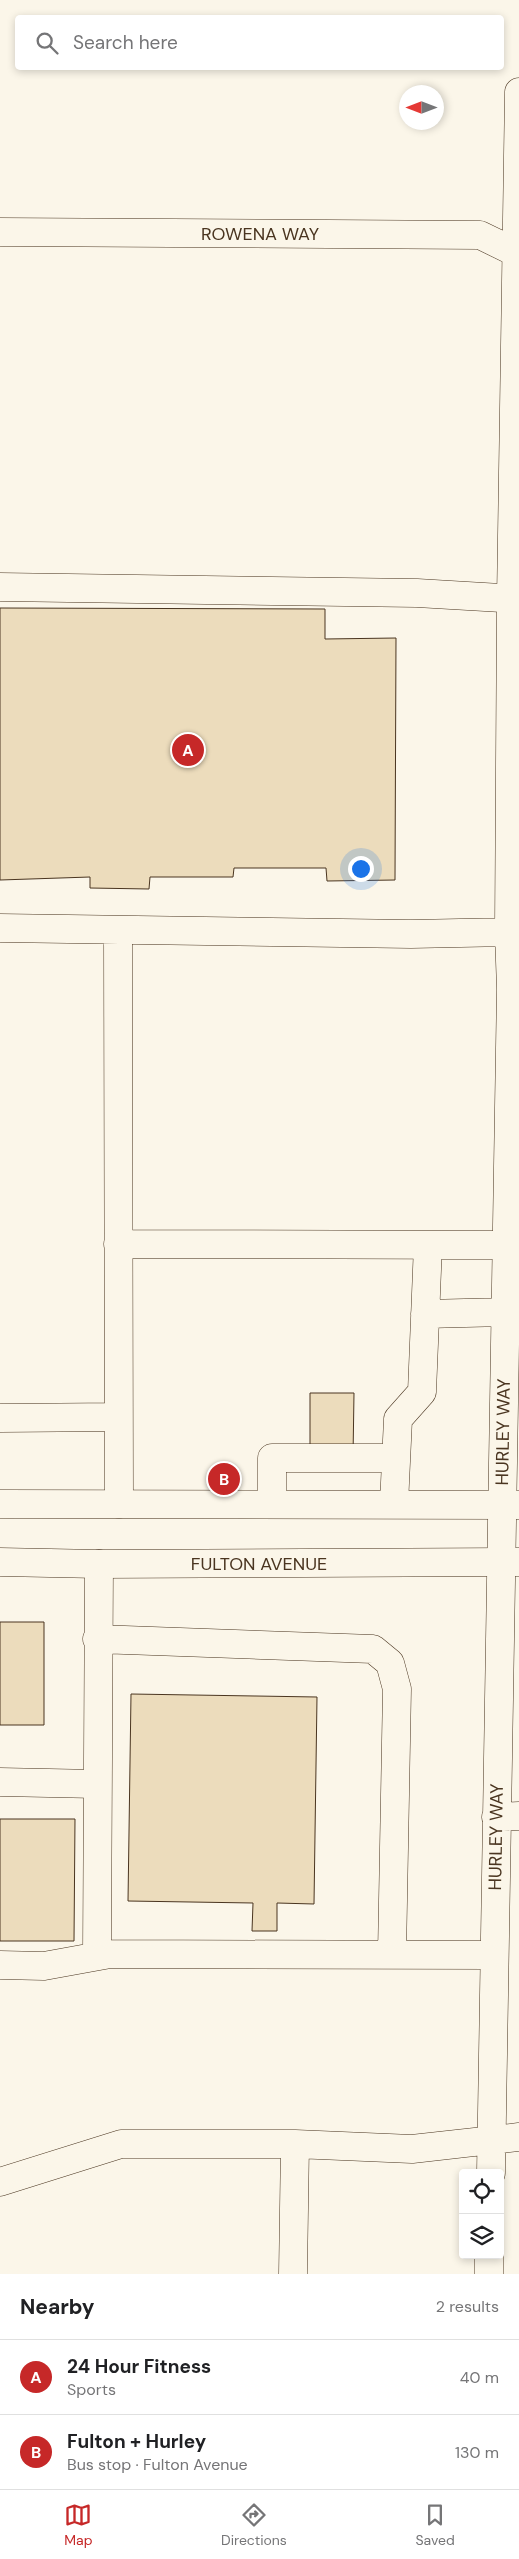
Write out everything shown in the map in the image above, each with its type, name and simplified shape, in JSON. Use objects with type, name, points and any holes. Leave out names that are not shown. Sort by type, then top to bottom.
[{"type":"street","name":"HURLEY WAY","points":[[490,2169],[494,1955],[508,1817],[511,1375],[506,1312],[506,1246],[514,1096],[515,989],[509,932],[515,599],[519,92]]},
{"type":"street","name":"ROWENA WAY","points":[[0,232],[480,235],[518,253]]},
{"type":"street","points":[[0,587],[407,593],[515,599]]},
{"type":"street","points":[[0,928],[411,934],[509,932]]},
{"type":"street","points":[[118,930],[119,1504]]},
{"type":"street","points":[[118,1244],[506,1246]]},
{"type":"street","points":[[394,1504],[398,1419],[422,1392],[428,1245]]},
{"type":"street","points":[[425,1314],[506,1312]]},
{"type":"street","points":[[0,1418],[118,1417]]},
{"type":"street","points":[[272,1504],[272,1458],[396,1458]]},
{"type":"street","points":[[0,1504],[510,1505]]},
{"type":"street","name":"FULTON AVENUE","points":[[0,1562],[99,1564],[510,1562]]},
{"type":"street","points":[[97,1956],[97,1640],[99,1564]]},
{"type":"street","points":[[97,1640],[373,1649],[390,1663],[397,1689],[392,1954]]},
{"type":"street","points":[[0,1782],[97,1784]]},
{"type":"street","points":[[0,1965],[44,1966],[110,1954],[494,1955]]},
{"type":"street","points":[[0,2182],[121,2144],[295,2144],[412,2149],[519,2137]]},
{"type":"street","points":[[293,2274],[295,2144]]},
{"type":"street","points":[[489,2259],[489,2274]]},
{"type":"building","points":[[0,608],[325,609],[325,639],[396,638],[395,880],[327,881],[326,868],[234,868],[233,877],[150,877],[149,889],[90,888],[90,877],[0,880]]},
{"type":"building","points":[[310,1393],[354,1393],[353,1457],[310,1457]]},
{"type":"building","points":[[0,1622],[44,1622],[44,1725],[0,1725]]},
{"type":"building","points":[[131,1694],[317,1697],[314,1904],[277,1903],[277,1931],[252,1931],[253,1903],[128,1901]]},
{"type":"building","points":[[0,1819],[75,1819],[74,1941],[0,1941]]},
{"type":"place","name":"24 Hour Fitness","points":[[188,750]]},
{"type":"place","name":"Fulton + Hurley","points":[[224,1479]]}]
